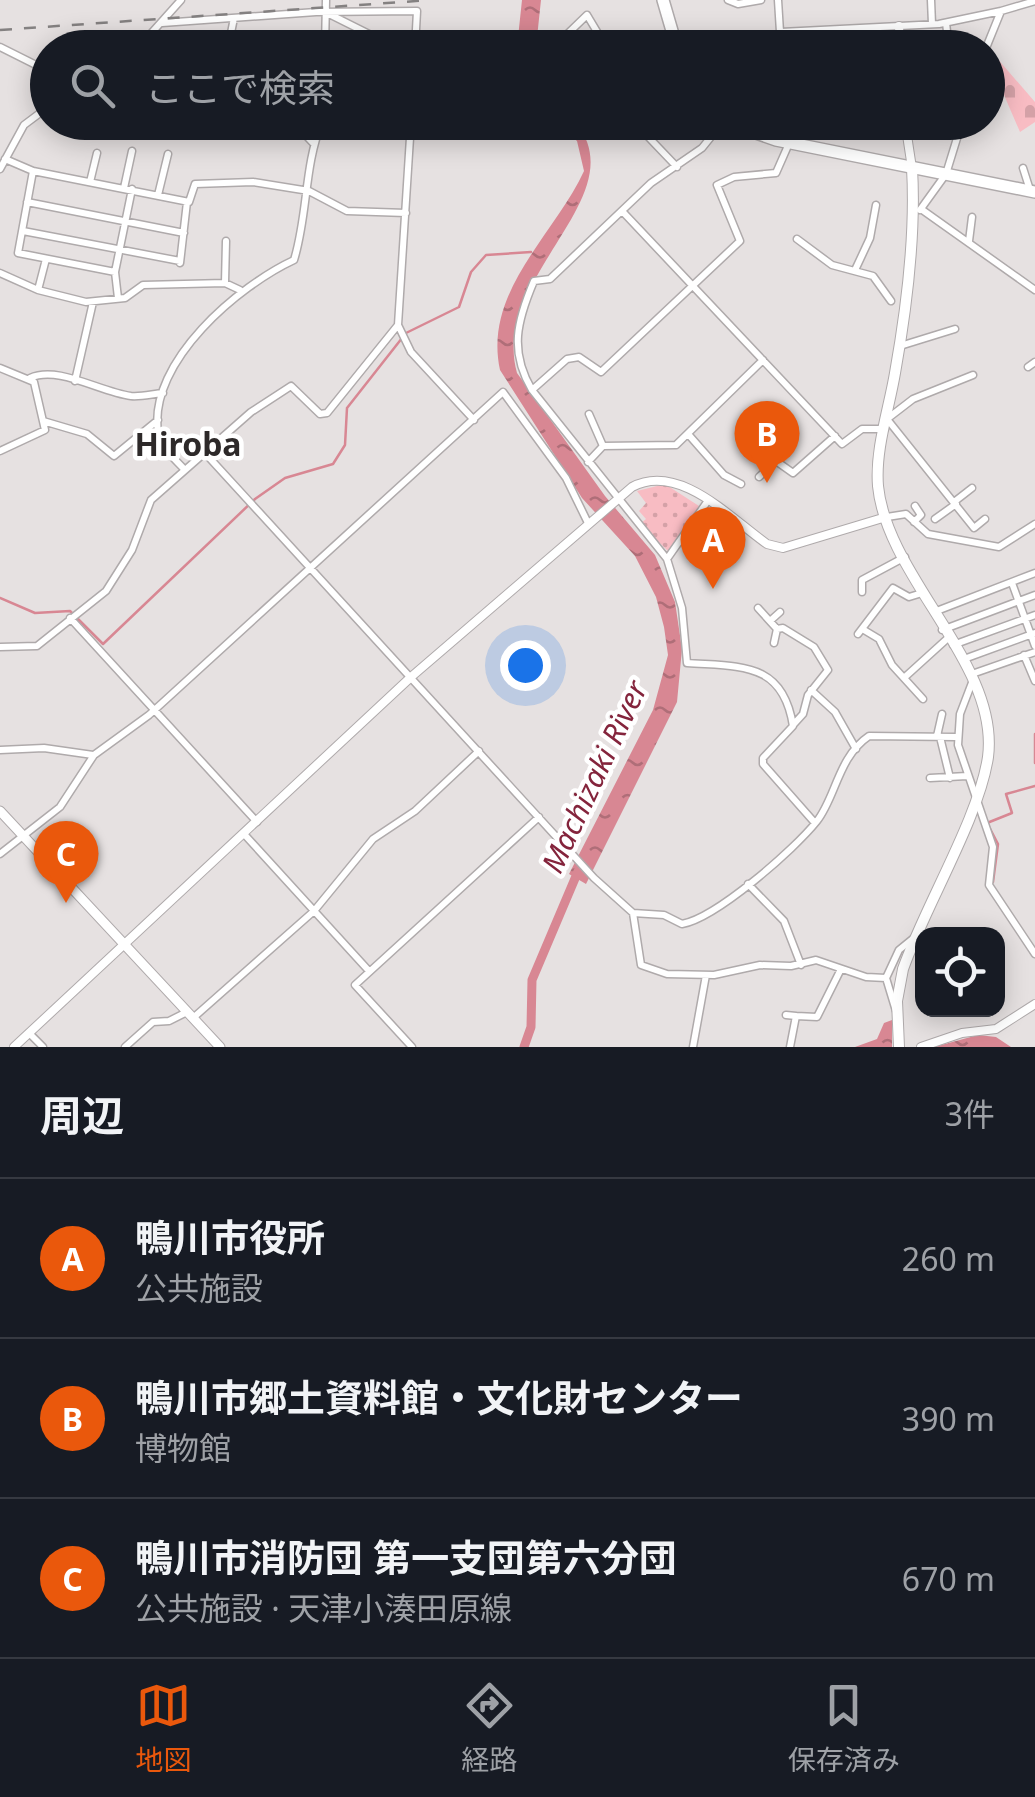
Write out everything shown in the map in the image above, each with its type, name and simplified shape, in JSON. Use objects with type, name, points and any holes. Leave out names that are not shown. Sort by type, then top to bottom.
[{"type":"highway","points":[[663,0],[672,30]]},
{"type":"highway","points":[[781,140],[1033,192]]},
{"type":"main road","points":[[912,168],[912,219],[900,346],[878,480],[887,517],[932,612],[974,676],[988,734],[988,760],[976,797],[919,927]]},
{"type":"main road","points":[[0,811],[220,1047]]},
{"type":"main road","points":[[899,1047],[901,973],[915,936]]},
{"type":"street","points":[[155,30],[180,0]]},
{"type":"street","points":[[325,30],[326,0]]},
{"type":"street","points":[[728,0],[738,4],[761,0]]},
{"type":"street","points":[[778,0],[780,30]]},
{"type":"street","points":[[931,0],[932,24]]},
{"type":"street","points":[[992,30],[998,12],[996,0]]},
{"type":"street","points":[[822,30],[946,23],[1035,1]]},
{"type":"street","points":[[162,23],[326,12],[417,11],[416,30]]},
{"type":"street","points":[[326,12],[361,30]]},
{"type":"street","points":[[572,30],[587,15],[596,30]]},
{"type":"street","points":[[232,30],[234,18]]},
{"type":"street","points":[[946,23],[947,30]]},
{"type":"street","points":[[899,26],[899,30]]},
{"type":"street","points":[[0,47],[30,62]]},
{"type":"street","points":[[0,168],[30,120]]},
{"type":"street","points":[[310,140],[313,143]]},
{"type":"street","points":[[184,469],[166,450],[158,430],[163,393],[189,346],[240,290],[294,260],[309,191],[314,140]]},
{"type":"street","points":[[409,140],[402,330],[412,352],[474,420]]},
{"type":"street","points":[[651,140],[676,167]]},
{"type":"street","points":[[708,140],[622,210],[550,280],[534,281],[515,346],[519,368],[532,390],[616,501],[668,559],[682,608],[688,664],[761,672],[783,693],[792,726]]},
{"type":"street","points":[[908,140],[912,168]]},
{"type":"street","points":[[912,219],[946,174],[956,140]]},
{"type":"street","points":[[532,390],[567,358],[579,358],[601,372],[740,242],[717,185],[734,177],[776,173],[787,142]]},
{"type":"street","points":[[118,298],[116,272],[126,221],[132,151]]},
{"type":"street","points":[[90,182],[97,153]]},
{"type":"street","points":[[158,195],[168,154]]},
{"type":"street","points":[[5,159],[33,171],[187,202]]},
{"type":"street","points":[[1022,168],[1033,192]]},
{"type":"street","points":[[33,171],[18,253],[116,272]]},
{"type":"street","points":[[22,231],[180,262],[187,202],[194,184],[252,182],[309,191],[347,211],[406,212]]},
{"type":"street","points":[[27,202],[184,233]]},
{"type":"street","points":[[856,268],[870,238],[876,205]]},
{"type":"street","points":[[920,209],[1035,290]]},
{"type":"street","points":[[622,210],[842,444],[862,429],[886,424],[913,399],[973,375]]},
{"type":"street","points":[[969,241],[972,217]]},
{"type":"street","points":[[797,239],[832,266],[856,268],[873,276],[891,302]]},
{"type":"street","points":[[225,283],[226,241]]},
{"type":"street","points":[[38,290],[46,259]]},
{"type":"street","points":[[0,273],[38,290],[93,302],[118,298],[142,285],[225,283],[240,290]]},
{"type":"street","points":[[74,381],[93,302]]},
{"type":"street","points":[[900,346],[955,329]]},
{"type":"street","points":[[0,647],[38,646],[112,586],[132,550],[151,500],[204,452],[291,386],[320,414],[327,413],[402,330]]},
{"type":"street","points":[[588,462],[602,446],[672,446],[763,360]]},
{"type":"street","points":[[0,368],[30,378],[54,374],[130,396],[163,393]]},
{"type":"street","points":[[0,450],[45,430],[37,388],[30,378]]},
{"type":"street","points":[[0,854],[60,807],[94,756],[154,710],[503,392],[566,478],[589,522]]},
{"type":"street","points":[[590,414],[602,446]]},
{"type":"street","points":[[43,421],[52,420],[87,434],[114,456],[159,419]]},
{"type":"street","points":[[886,424],[974,528],[985,519]]},
{"type":"street","points":[[688,434],[724,475],[741,484]]},
{"type":"street","points":[[758,477],[776,461],[793,473],[835,436]]},
{"type":"street","points":[[204,452],[594,878],[634,912],[664,915],[682,924],[698,922],[748,884],[815,823],[832,784],[870,736],[956,737]]},
{"type":"street","points":[[14,1047],[411,677],[589,522],[641,483],[659,478],[680,484],[767,544],[783,548],[906,514],[928,534],[999,548],[1035,524]]},
{"type":"street","points":[[935,519],[972,488]]},
{"type":"street","points":[[668,559],[708,502]]},
{"type":"street","points":[[914,506],[921,515],[914,522]]},
{"type":"street","points":[[862,592],[862,580],[906,556]]},
{"type":"street","points":[[932,612],[1035,572]]},
{"type":"street","points":[[1012,584],[1033,634],[1035,649],[974,676],[956,737],[993,847],[990,886],[1035,954]]},
{"type":"street","points":[[923,593],[909,597],[893,588],[861,632],[880,639],[892,665],[923,699]]},
{"type":"street","points":[[905,677],[948,638],[1035,595]]},
{"type":"street","points":[[758,608],[777,629],[806,641],[828,670],[811,690],[804,714],[763,758],[763,764],[815,823]]},
{"type":"street","points":[[770,622],[780,612]]},
{"type":"street","points":[[73,615],[256,822]]},
{"type":"street","points":[[948,638],[1035,615]]},
{"type":"street","points":[[774,643],[777,629]]},
{"type":"street","points":[[963,660],[1033,634]]},
{"type":"street","points":[[798,649],[806,641]]},
{"type":"street","points":[[1024,655],[1035,681]]},
{"type":"street","points":[[811,690],[836,712],[856,750]]},
{"type":"street","points":[[942,714],[938,736],[950,778]]},
{"type":"street","points":[[0,750],[44,748],[94,756]]},
{"type":"street","points":[[125,1047],[153,1022],[190,1015],[314,911],[373,839],[415,811],[479,751]]},
{"type":"street","points":[[930,778],[967,776]]},
{"type":"street","points":[[412,1047],[355,984],[539,816]]},
{"type":"street","points":[[244,834],[369,971]]},
{"type":"street","points":[[748,884],[784,921],[801,965]]},
{"type":"street","points":[[634,912],[641,966],[667,974],[706,975],[816,960],[886,978]]},
{"type":"street","points":[[897,1012],[886,978],[899,950],[915,936]]},
{"type":"street","points":[[786,1015],[817,1017],[841,969]]},
{"type":"street","points":[[693,1047],[706,975]]},
{"type":"street","points":[[921,1047],[962,1033],[996,1030],[1035,1004]]},
{"type":"street","points":[[790,1047],[796,1016]]},
{"type":"street","points":[[29,1032],[43,1047]]},
{"type":"green space","points":[[1005,67],[1035,102],[1035,122],[1020,132],[1005,97]]},
{"type":"green space","points":[[665,484],[699,506],[668,551],[640,524],[646,519],[639,511],[646,503],[637,491]]},
{"type":"water","points":[[522,0],[541,0],[538,30],[519,30]]},
{"type":"water","points":[[584,140],[590,151],[588,180],[577,209],[523,304],[514,338],[517,373],[605,496],[655,555],[675,602],[682,649],[677,702],[586,884],[569,874],[653,710],[668,655],[656,597],[635,556],[582,498],[500,370],[497,341],[511,289],[584,171],[577,141]]},
{"type":"water","points":[[892,1020],[892,1047],[855,1047],[877,1039],[884,1023]]},
{"type":"water","points":[[978,1035],[996,1037],[1011,1047],[934,1047]]},
{"type":"waterway","points":[[0,598],[35,613],[70,611],[103,644],[255,499],[285,478],[333,464],[345,445],[347,408],[406,333],[459,307],[471,272],[486,255],[531,252]]},
{"type":"waterway","points":[[1035,734],[1035,763]]},
{"type":"waterway","points":[[993,882],[998,844],[987,823],[1012,813],[1006,794],[1035,786]]},
{"type":"waterway","name":"Machizaki River","points":[[524,1047],[531,1027],[532,980],[579,869]]},
{"type":"railway","points":[[0,30],[431,0]]},
{"type":"place","name":"鴨川市郷土資料館・文化財センター","points":[[767,483]]},
{"type":"place","name":"鴨川市役所","points":[[713,589]]},
{"type":"place","name":"鴨川市消防団 第一支団第六分団","points":[[66,903]]},
{"type":"district","name":"Hiroba","points":[[188,445]]}]
